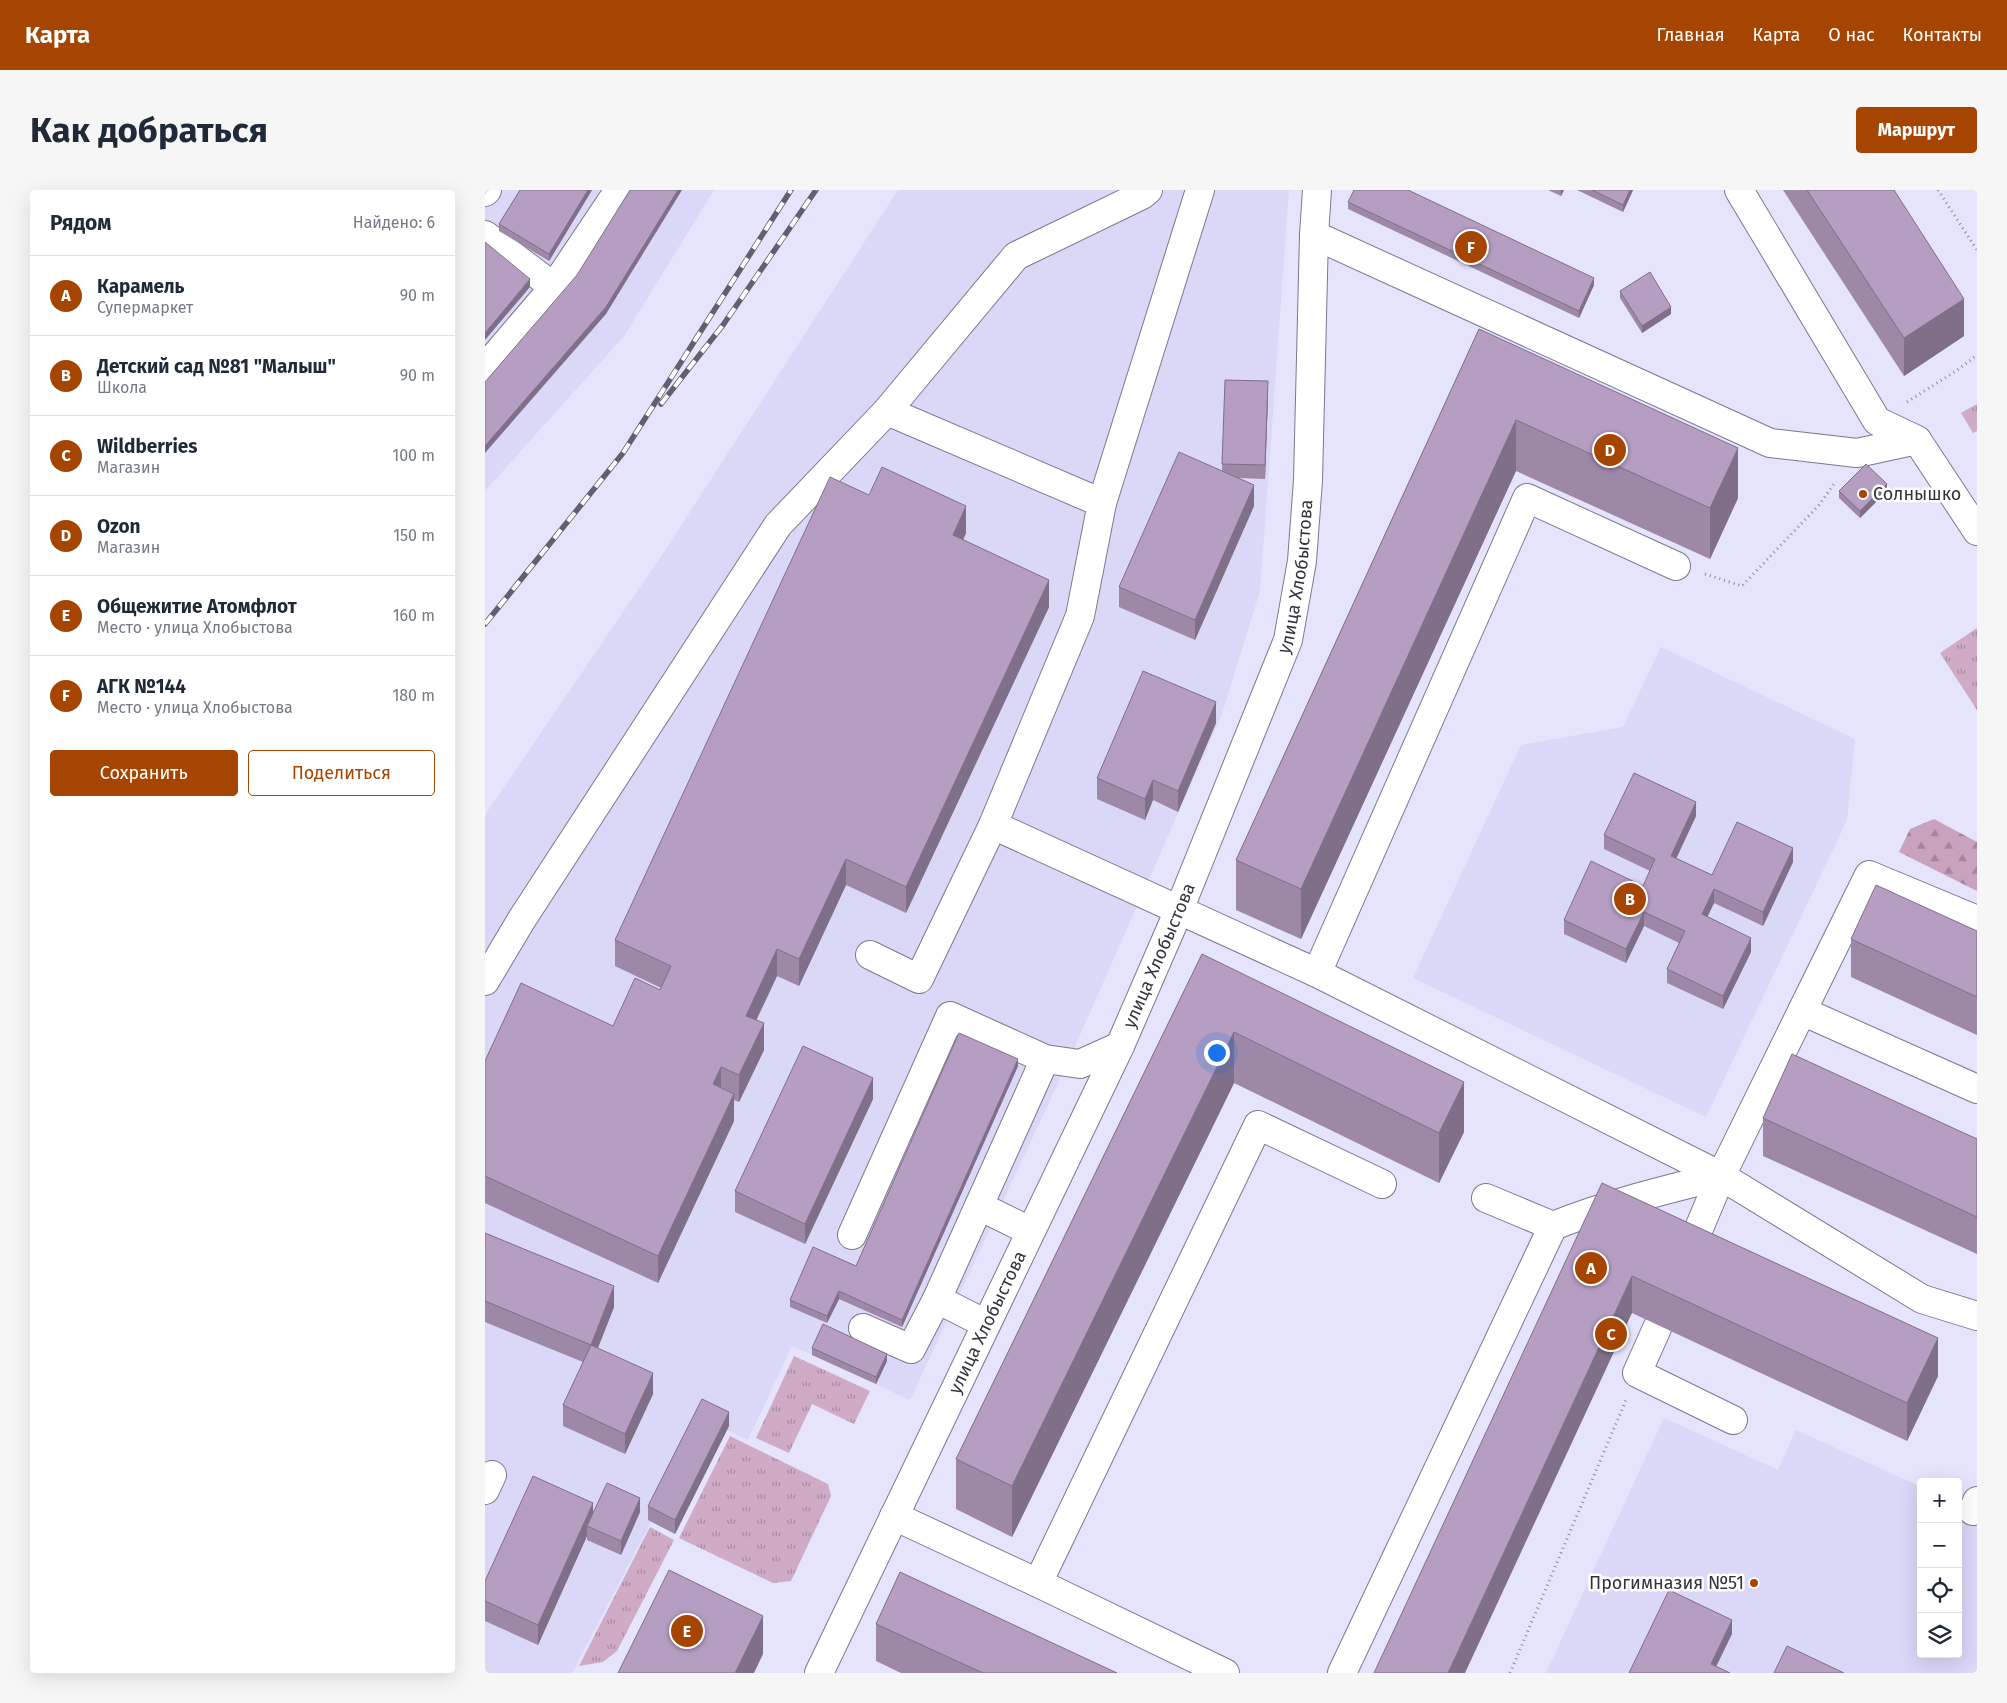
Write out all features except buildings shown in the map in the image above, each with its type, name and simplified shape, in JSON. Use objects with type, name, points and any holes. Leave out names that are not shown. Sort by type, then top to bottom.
[{"type":"street","points":[[485,368],[554,287],[619,190]]},
{"type":"street","points":[[485,981],[522,919],[778,525],[887,411],[1016,256],[1142,195],[1148,190]]},
{"type":"street","points":[[870,955],[919,979],[993,825],[1080,616],[1102,504],[1200,190]]},
{"type":"street","name":"улица Хлобыстова","points":[[819,1673],[1120,1046],[1179,910],[1288,640],[1302,561],[1308,480],[1314,235],[1317,190]]},
{"type":"street","points":[[1739,190],[1877,421],[1917,440],[1977,532]]},
{"type":"street","points":[[485,235],[554,287]]},
{"type":"street","points":[[1314,235],[1770,443],[1857,452],[1917,440]]},
{"type":"street","points":[[887,411],[1102,504]]},
{"type":"street","points":[[1317,973],[1527,498],[1677,566]]},
{"type":"street","points":[[993,825],[1317,973],[1721,1176],[1922,1299],[1977,1316]]},
{"type":"street","points":[[1686,1259],[1721,1176],[1869,875],[1977,920]]},
{"type":"street","points":[[1803,1011],[1977,1089]]},
{"type":"street","points":[[852,1235],[950,1016],[1045,1059],[1080,1064],[1120,1046]]},
{"type":"street","points":[[863,1328],[911,1350],[937,1299],[1045,1059]]},
{"type":"street","points":[[1038,1583],[1258,1124],[1382,1184]]},
{"type":"street","points":[[1342,1673],[1553,1226],[1589,1212],[1656,1192],[1721,1176]]},
{"type":"street","points":[[1486,1198],[1553,1226]]},
{"type":"street","points":[[979,1206],[1030,1231]]},
{"type":"street","points":[[937,1299],[986,1324]]},
{"type":"street","points":[[1658,1326],[1637,1373],[1733,1420]]},
{"type":"street","points":[[894,1516],[1225,1673]]},
{"type":"path","points":[[1938,190],[1977,250]]},
{"type":"path","points":[[1877,421],[1957,371],[1977,355]]},
{"type":"path","points":[[1677,566],[1742,586],[1819,504],[1857,452]]},
{"type":"path","points":[[1510,1673],[1637,1373]]},
{"type":"shaded area","points":[[485,190],[714,190],[624,336],[485,491]]},
{"type":"shaded area","points":[[898,190],[1289,190],[1260,591],[1222,714],[1072,1053],[910,1400],[792,1346],[748,1440],[727,1430],[675,1533],[651,1522],[572,1673],[485,1673],[485,815],[666,549]]},
{"type":"shaded area","points":[[1661,647],[1855,739],[1847,820],[1706,1117],[1413,978],[1521,745],[1623,727]]},
{"type":"shaded area","name":"Прогимназия №51","points":[[1664,1418],[1778,1470],[1796,1430],[1917,1485],[1917,1658],[1962,1658],[1962,1506],[1977,1513],[1977,1673],[1546,1673]]},
{"type":"green space","points":[[1977,404],[1977,431],[1973,433],[1961,413]]},
{"type":"green space","points":[[1977,628],[1977,710],[1940,653]]},
{"type":"green space","points":[[1934,819],[1977,842],[1977,891],[1899,852],[1910,829]]},
{"type":"green space","points":[[794,1356],[870,1391],[854,1424],[812,1404],[789,1453],[756,1438]]},
{"type":"green space","points":[[730,1436],[828,1484],[831,1496],[791,1581],[773,1583],[679,1538]]},
{"type":"green space","points":[[650,1527],[674,1540],[617,1651],[603,1662],[579,1666]]},
{"type":"railway","points":[[485,624],[623,453],[791,190]]},
{"type":"railway","points":[[661,404],[723,325],[816,190]]},
{"type":"place","name":"АГК №144","points":[[1471,247]]},
{"type":"place","name":"Ozon","points":[[1610,450]]},
{"type":"place","name":"Солнышко","points":[[1863,494]]},
{"type":"place","name":"Детский сад №81 \"Малыш\"","points":[[1630,899]]},
{"type":"place","name":"Карамель","points":[[1591,1268]]},
{"type":"place","name":"Wildberries","points":[[1611,1334]]},
{"type":"place","name":"Прогимназия №51","points":[[1754,1583]]},
{"type":"place","name":"Общежитие Атомфлот","points":[[687,1631]]}]
